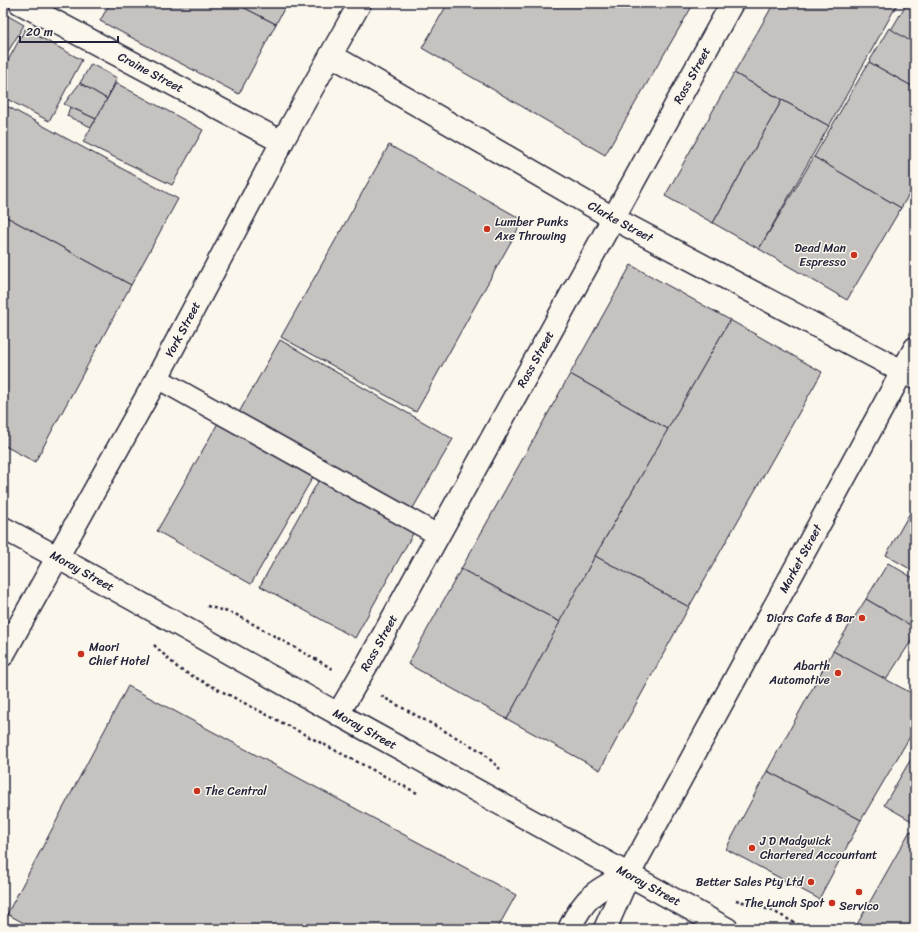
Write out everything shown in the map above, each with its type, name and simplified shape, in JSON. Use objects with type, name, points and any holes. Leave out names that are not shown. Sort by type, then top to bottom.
[{"type":"street","name":"Craine Street","points":[[20,3],[282,142]]},
{"type":"street","name":"York Street","points":[[3,655],[157,378],[282,142],[360,3]]},
{"type":"street","name":"Ross Street","points":[[338,714],[732,3]]},
{"type":"street","name":"Clarke Street","points":[[330,55],[613,218],[909,375]]},
{"type":"street","name":"Market Street","points":[[605,929],[630,874],[909,375],[915,348]]},
{"type":"street","name":"Moray Street","points":[[3,528],[727,929]]},
{"type":"street","points":[[568,929],[576,914],[595,892],[604,886],[630,874]]},
{"type":"lane","points":[[157,378],[438,535]]},
{"type":"path","points":[[154,645],[179,668],[425,797]]},
{"type":"path","points":[[730,898],[773,911],[806,929]]},
{"type":"building","points":[[110,3],[235,3],[276,24],[239,94],[100,21]]},
{"type":"building","points":[[235,3],[287,3],[276,24]]},
{"type":"building","points":[[448,3],[694,3],[605,155],[422,48]]},
{"type":"building","points":[[774,3],[898,3],[829,126],[734,73]]},
{"type":"building","points":[[907,3],[915,3],[915,44],[891,30]]},
{"type":"building","points":[[3,13],[24,25],[3,60]]},
{"type":"building","points":[[889,28],[915,44],[915,88],[869,62]]},
{"type":"building","points":[[25,29],[82,60],[49,121],[3,97],[3,70]]},
{"type":"building","points":[[869,62],[915,88],[915,184],[901,208],[814,157]]},
{"type":"building","points":[[91,64],[117,78],[107,99],[80,83]]},
{"type":"building","points":[[734,73],[782,100],[713,223],[665,196]]},
{"type":"building","points":[[80,83],[107,99],[96,119],[64,104]]},
{"type":"building","points":[[116,83],[203,130],[172,185],[83,142]]},
{"type":"building","points":[[782,100],[829,126],[759,249],[713,223]]},
{"type":"building","points":[[3,104],[178,199],[131,285],[3,215]]},
{"type":"building","points":[[70,107],[96,119],[91,127],[67,116]]},
{"type":"building","points":[[389,145],[523,220],[416,412],[281,337]]},
{"type":"building","points":[[814,157],[901,208],[847,300],[759,249]]},
{"type":"building","points":[[3,215],[131,285],[35,462],[3,445]]},
{"type":"building","points":[[631,265],[730,320],[668,429],[570,374]]},
{"type":"building","points":[[730,320],[822,372],[689,607],[595,556]]},
{"type":"building","points":[[280,340],[453,439],[409,515],[237,416]]},
{"type":"building","points":[[570,374],[668,429],[595,556],[560,622],[461,569]]},
{"type":"building","points":[[218,423],[313,477],[251,584],[157,531]]},
{"type":"building","points":[[320,478],[415,530],[355,638],[260,586]]},
{"type":"building","points":[[915,504],[915,572],[886,555]]},
{"type":"building","points":[[595,556],[689,607],[600,770],[507,719]]},
{"type":"building","points":[[888,563],[915,579],[915,628],[866,599]]},
{"type":"building","points":[[461,569],[560,622],[507,719],[408,664]]},
{"type":"building","points":[[866,599],[915,628],[915,635],[886,680],[833,651]]},
{"type":"building","points":[[833,651],[915,695],[915,728],[861,820],[767,771]]},
{"type":"building","name":"The Central","points":[[128,686],[516,895],[497,929],[35,929],[7,914]]},
{"type":"building","points":[[915,752],[915,823],[884,805]]},
{"type":"building","points":[[767,771],[861,820],[819,899],[726,849]]},
{"type":"building","points":[[910,831],[915,833],[915,929],[855,928]]},
{"type":"place","name":"Lumber Punks Axe Throwing","points":[[487,229]]},
{"type":"place","name":"Dead Man Espresso","points":[[854,255]]},
{"type":"place","name":"Diors Cafe & Bar","points":[[862,618]]},
{"type":"place","name":"Maori Chief Hotel","points":[[81,654]]},
{"type":"place","name":"Abarth Automotive","points":[[838,673]]},
{"type":"place","name":"The Central","points":[[197,791]]},
{"type":"place","name":"J D Madgwick Chartered Accountant","points":[[752,848]]},
{"type":"place","name":"Better Sales Pty Ltd","points":[[811,882]]},
{"type":"place","name":"Servico","points":[[859,892]]},
{"type":"place","name":"The Lunch Spot","points":[[832,903]]}]
